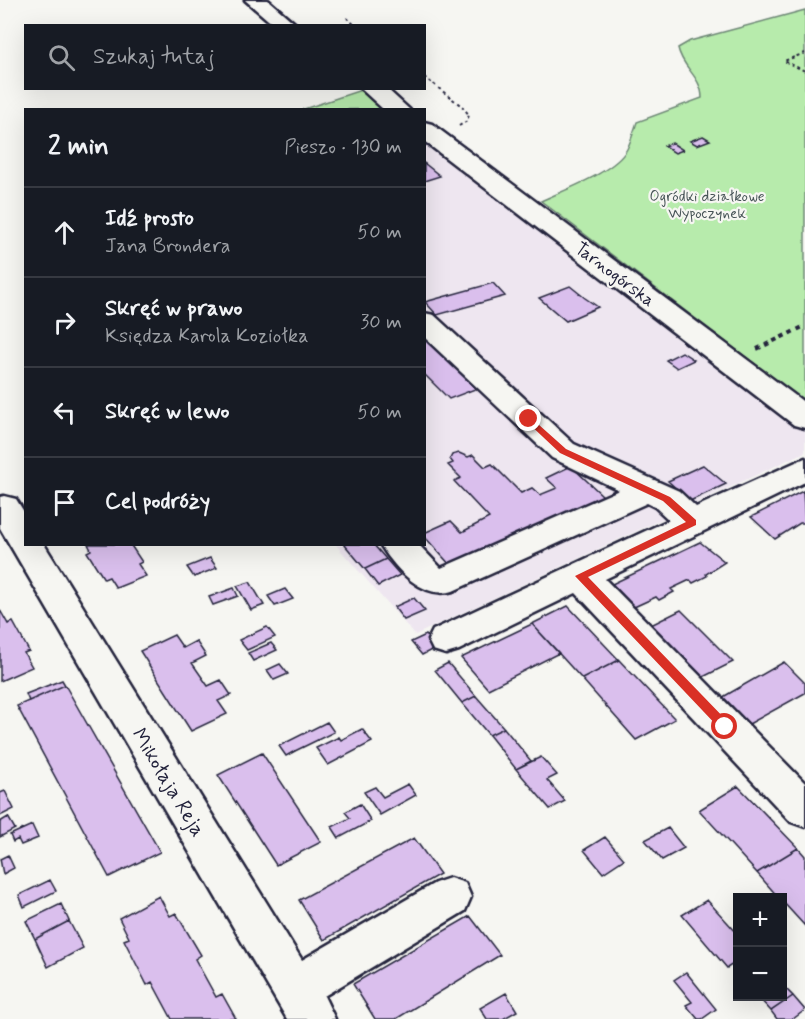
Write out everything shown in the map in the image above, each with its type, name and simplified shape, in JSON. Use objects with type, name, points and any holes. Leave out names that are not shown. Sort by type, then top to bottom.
[{"type":"street","points":[[255,0],[285,24]]},
{"type":"street","points":[[374,90],[396,108]]},
{"type":"street","name":"Tarnogórska","points":[[429,133],[805,418]]},
{"type":"street","points":[[426,323],[563,451],[666,499],[693,523]]},
{"type":"street","points":[[446,640],[805,469]]},
{"type":"street","points":[[399,546],[430,578],[441,582],[645,491]]},
{"type":"street","name":"Mikołaja Reja","points":[[4,507],[24,541]]},
{"type":"street","name":"Mikołaja Reja","points":[[27,546],[303,1004]]},
{"type":"street","points":[[580,576],[805,810]]},
{"type":"street","points":[[303,1004],[450,897]]},
{"type":"path","points":[[347,18],[354,24]]},
{"type":"path","points":[[805,53],[784,60],[805,71]]},
{"type":"path","points":[[426,78],[464,107],[469,115],[467,121],[429,133]]},
{"type":"path","points":[[731,362],[805,326]]},
{"type":"shaded area","points":[[430,141],[805,427],[805,452],[415,635],[337,546],[426,546],[426,142]]},
{"type":"green space","name":"Ogródki działkowe Wypoczynek","points":[[805,10],[805,402],[541,201],[588,180],[612,165],[627,149],[637,122],[702,98],[699,84],[683,61],[678,48],[690,41]]},
{"type":"green space","points":[[361,90],[387,108],[307,108]]},
{"type":"building","points":[[703,136],[710,140],[697,145],[690,141]]},
{"type":"building","points":[[672,143],[683,150],[675,153],[664,146]]},
{"type":"building","points":[[426,165],[440,176],[426,180]]},
{"type":"building","points":[[493,283],[505,296],[437,315],[426,302]]},
{"type":"building","points":[[570,286],[598,307],[566,321],[539,298]]},
{"type":"building","points":[[432,335],[483,386],[449,399],[426,376],[426,337]]},
{"type":"building","points":[[682,352],[694,360],[677,368],[666,360]]},
{"type":"building","points":[[459,453],[468,457],[473,455],[485,467],[492,464],[521,493],[532,488],[540,495],[557,488],[546,478],[571,466],[603,496],[452,567],[426,538],[426,532],[451,521],[462,532],[489,518],[454,481],[461,478],[448,465],[453,463],[450,459],[452,455]]},
{"type":"building","points":[[703,465],[726,484],[690,501],[668,481]]},
{"type":"building","points":[[803,491],[805,523],[800,523],[775,539],[751,517]]},
{"type":"building","points":[[700,542],[725,562],[706,574],[707,576],[693,583],[690,580],[671,589],[674,592],[659,600],[656,597],[634,607],[612,584]]},
{"type":"building","points":[[89,546],[131,546],[142,562],[138,564],[146,576],[116,588],[109,577],[104,579],[87,552],[91,550]]},
{"type":"building","points":[[346,546],[375,546],[386,559],[365,569]]},
{"type":"building","points":[[210,558],[217,568],[194,577],[187,567]]},
{"type":"building","points":[[386,559],[400,575],[378,586],[365,569]]},
{"type":"building","points":[[250,582],[264,605],[251,610],[237,586]]},
{"type":"building","points":[[234,588],[238,596],[213,605],[209,597]]},
{"type":"building","points":[[285,589],[293,599],[275,606],[268,596]]},
{"type":"building","points":[[414,598],[425,611],[404,620],[394,607]]},
{"type":"building","points":[[568,606],[619,660],[582,679],[532,624]]},
{"type":"building","points":[[0,610],[8,624],[13,622],[29,651],[24,653],[32,667],[0,681]]},
{"type":"building","points":[[681,610],[733,662],[703,677],[651,625]]},
{"type":"building","points":[[532,624],[559,653],[488,689],[461,658]]},
{"type":"building","points":[[267,627],[275,637],[247,650],[239,640]]},
{"type":"building","points":[[174,635],[183,648],[196,641],[206,656],[192,663],[208,686],[221,680],[231,695],[218,701],[227,714],[191,731],[140,651]]},
{"type":"building","points":[[426,635],[437,647],[422,655],[411,642]]},
{"type":"building","points":[[271,643],[277,650],[253,661],[248,653]]},
{"type":"building","points":[[619,660],[675,719],[636,740],[582,679]]},
{"type":"building","points":[[784,662],[805,683],[805,693],[749,724],[723,697]]},
{"type":"building","points":[[448,663],[476,696],[462,703],[435,670]]},
{"type":"building","points":[[280,664],[288,674],[274,680],[267,670]]},
{"type":"building","points":[[62,680],[65,685],[29,701],[26,694]]},
{"type":"building","points":[[65,685],[160,852],[109,877],[17,706]]},
{"type":"building","points":[[476,696],[504,728],[489,735],[462,703]]},
{"type":"building","points":[[327,722],[334,732],[286,756],[279,746]]},
{"type":"building","points":[[504,728],[531,761],[516,769],[489,735]]},
{"type":"building","points":[[362,729],[372,742],[328,765],[316,748],[339,737],[341,740]]},
{"type":"building","points":[[262,753],[321,842],[276,865],[218,775]]},
{"type":"building","points":[[541,757],[557,775],[547,780],[565,801],[550,809],[516,769]]},
{"type":"building","points":[[408,784],[416,795],[380,815],[364,792],[375,787],[383,797]]},
{"type":"building","points":[[738,786],[798,848],[757,873],[699,810]]},
{"type":"building","points":[[5,791],[14,809],[0,816],[0,793]]},
{"type":"building","points":[[360,804],[371,821],[339,838],[332,827],[350,818],[345,812]]},
{"type":"building","points":[[8,817],[15,829],[0,837],[0,822]]},
{"type":"building","points":[[32,825],[38,838],[21,845],[18,839],[13,842],[10,835]]},
{"type":"building","points":[[668,828],[684,848],[662,860],[645,840]]},
{"type":"building","points":[[605,837],[624,859],[603,873],[584,850]]},
{"type":"building","points":[[414,838],[440,874],[324,940],[299,900]]},
{"type":"building","points":[[798,848],[805,856],[805,926],[787,906],[787,893],[775,893],[757,873]]},
{"type":"building","points":[[8,855],[14,868],[3,874],[0,859]]},
{"type":"building","points":[[50,880],[56,891],[24,907],[19,895]]},
{"type":"building","points":[[159,896],[170,916],[176,913],[201,955],[195,959],[216,997],[222,994],[236,1019],[172,1019],[152,982],[147,985],[124,940],[129,938],[119,918]]},
{"type":"building","points":[[707,900],[733,929],[733,964],[727,968],[682,915]]},
{"type":"building","points":[[61,904],[69,921],[35,939],[26,921]]},
{"type":"building","points":[[470,916],[500,955],[396,1019],[375,1019],[353,984]]},
{"type":"building","points":[[69,921],[83,948],[48,967],[35,939]]},
{"type":"building","points":[[686,972],[716,1009],[702,1019],[698,1019],[686,1005],[692,1002],[674,980]]},
{"type":"building","points":[[787,990],[793,996],[787,1000]]},
{"type":"building","points":[[506,993],[517,1011],[503,1019],[487,1019],[480,1008]]},
{"type":"building","points":[[793,996],[805,1010],[793,1019],[777,1019],[771,1011]]},
{"type":"building","points":[[762,1001],[786,1001],[771,1011]]},
{"type":"route","points":[[529,419],[563,451],[666,499],[693,523],[580,576],[725,727]]}]
